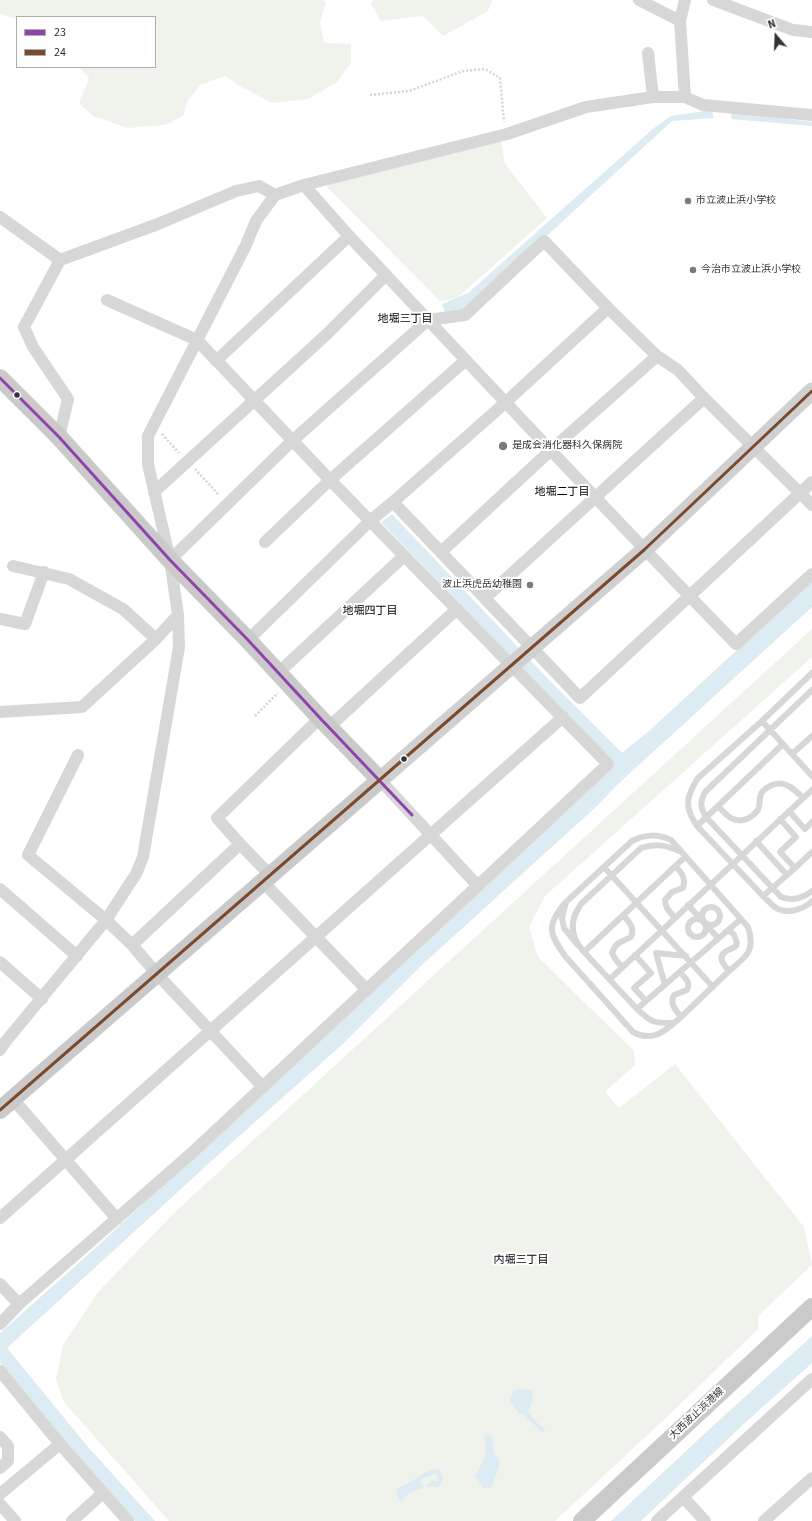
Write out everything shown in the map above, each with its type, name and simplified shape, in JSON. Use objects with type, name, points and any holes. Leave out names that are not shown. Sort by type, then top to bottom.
[{"type":"main road","points":[[0,378],[59,437],[170,560],[380,780],[6,1105]]},
{"type":"main road","name":"大西波止浜港線","points":[[582,1521],[812,1307]]},
{"type":"street","points":[[639,0],[680,21]]},
{"type":"street","points":[[684,97],[680,21],[685,0]]},
{"type":"street","points":[[714,0],[793,30],[812,32]]},
{"type":"street","points":[[648,53],[653,97]]},
{"type":"street","points":[[2,1042],[42,999],[106,920],[136,874],[143,857],[179,647],[178,615],[170,560],[148,464],[148,436],[246,245],[256,221],[275,195],[304,185],[507,134],[586,107],[653,97],[684,97],[703,105],[812,115]]},
{"type":"street","points":[[304,185],[386,276],[644,550],[736,644],[812,574]]},
{"type":"street","points":[[59,437],[68,400],[33,347],[24,327],[60,260],[158,224],[236,191],[259,186],[275,195]]},
{"type":"street","points":[[0,217],[60,260]]},
{"type":"street","points":[[216,361],[349,236]]},
{"type":"street","points":[[170,560],[292,441],[428,320],[465,315],[544,241],[608,308],[657,356],[678,370],[704,398],[812,505]]},
{"type":"street","points":[[154,492],[327,334],[386,276]]},
{"type":"street","points":[[0,1324],[19,1304],[194,1151],[608,764],[513,665],[456,609],[292,441],[196,340],[107,300]]},
{"type":"street","points":[[248,640],[370,521],[506,402],[608,308]]},
{"type":"street","points":[[441,552],[550,450],[657,356]]},
{"type":"street","points":[[265,542],[330,480],[466,360]]},
{"type":"street","points":[[478,886],[380,780],[644,550],[812,391]]},
{"type":"street","points":[[485,598],[704,398]]},
{"type":"street","points":[[393,502],[580,698],[812,482]]},
{"type":"street","points":[[283,678],[404,556]]},
{"type":"street","points":[[13,566],[69,579],[123,609],[156,639]]},
{"type":"street","points":[[0,619],[25,624],[44,572]]},
{"type":"street","points":[[367,990],[317,937],[217,818],[456,609]]},
{"type":"street","points":[[0,712],[82,706],[156,639],[178,615]]},
{"type":"street","points":[[0,1218],[563,717]]},
{"type":"street","points":[[78,754],[28,855],[106,920],[132,945],[157,974],[263,1087]]},
{"type":"street","points":[[132,945],[240,844]]},
{"type":"street","points":[[0,889],[77,956]]},
{"type":"street","points":[[0,962],[42,999]]},
{"type":"street","points":[[6,1105],[65,1160],[117,1219]]},
{"type":"street","points":[[0,1284],[19,1304]]},
{"type":"street","points":[[0,1371],[60,1444],[128,1521]]},
{"type":"street","points":[[657,1521],[812,1379]]},
{"type":"street","points":[[0,1437],[8,1446],[8,1461],[0,1468]]},
{"type":"street","points":[[0,1494],[60,1444]]},
{"type":"street","points":[[764,1521],[812,1478]]},
{"type":"street","points":[[72,1521],[103,1493]]},
{"type":"street","points":[[683,1497],[705,1521]]},
{"type":"street","points":[[0,1504],[15,1521]]},
{"type":"lane","points":[[812,673],[762,721],[698,778],[687,798],[688,809],[697,826],[773,906],[779,910],[797,910],[812,901]]},
{"type":"lane","points":[[812,690],[705,792],[701,801],[706,817],[781,897],[789,900],[797,899],[812,891]]},
{"type":"lane","points":[[762,721],[812,776]]},
{"type":"lane","points":[[792,754],[812,736]]},
{"type":"lane","points":[[697,826],[783,744]]},
{"type":"lane","points":[[718,806],[735,821],[742,821],[751,817],[757,812],[760,804],[760,797],[763,791],[778,783],[794,789],[803,798]]},
{"type":"lane","points":[[610,979],[812,790]]},
{"type":"lane","points":[[789,811],[805,829],[812,822]]},
{"type":"lane","points":[[780,819],[796,837],[780,852],[795,868]]},
{"type":"lane","points":[[641,836],[661,836],[671,840],[741,918],[748,927],[751,937],[751,946],[746,956],[674,1023],[662,1032],[649,1037],[640,1036],[633,1032],[565,956],[552,934],[552,924],[556,914],[566,902],[604,867],[632,841],[641,836]]},
{"type":"lane","points":[[756,842],[787,875]]},
{"type":"lane","points":[[577,944],[572,922],[575,913],[581,904],[641,848],[652,844],[671,847],[683,854]]},
{"type":"lane","points":[[763,896],[812,852]]},
{"type":"lane","points":[[584,952],[675,866],[683,854]]},
{"type":"lane","points":[[675,866],[682,873],[684,879],[683,888],[672,892],[665,900],[668,910],[675,918]]},
{"type":"lane","points":[[604,867],[713,987]]},
{"type":"lane","points":[[566,902],[562,918],[564,928],[584,952],[649,1020],[656,1023],[674,1023]]},
{"type":"lane","points":[[688,905],[718,938]]},
{"type":"lane","points":[[622,967],[612,953],[614,946],[631,936],[633,932],[632,925],[623,915]]},
{"type":"lane","points":[[637,1009],[741,918]]},
{"type":"lane","points":[[728,930],[737,939],[737,943],[733,949],[724,952],[722,955],[722,962],[729,972]]},
{"type":"lane","points":[[666,985],[656,953],[686,956]]},
{"type":"lane","points":[[635,955],[651,973],[634,988],[646,1001]]},
{"type":"lane","points":[[680,972],[688,980],[689,986],[687,990],[674,995],[671,1000],[672,1005],[681,1017]]},
{"type":"path","points":[[370,95],[409,91],[463,71],[485,69],[500,78],[507,134]]},
{"type":"path","points":[[255,716],[283,678]]},
{"type":"shaded area","points":[[0,0],[323,0],[326,3],[320,22],[324,43],[351,44],[351,63],[337,82],[308,99],[272,103],[225,76],[200,85],[188,100],[183,116],[165,125],[128,128],[93,116],[79,103],[89,78],[80,68],[156,68],[156,16],[16,16],[16,19],[0,14]]},
{"type":"shaded area","points":[[373,0],[492,0],[488,11],[443,36],[423,16],[381,21],[371,4]]},
{"type":"shaded area","points":[[712,110],[714,118],[672,121],[480,297],[462,312],[445,313],[442,304],[468,293],[654,128],[671,116]]},
{"type":"shaded area","points":[[732,112],[812,122],[812,126],[731,119]]},
{"type":"shaded area","points":[[501,140],[505,164],[547,218],[458,297],[449,300],[440,301],[327,187],[328,183]]},
{"type":"shaded area","points":[[392,514],[550,681],[622,753],[649,731],[812,581],[812,607],[618,784],[597,806],[423,964],[345,1042],[228,1146],[7,1348],[88,1447],[155,1521],[135,1521],[62,1439],[0,1363],[0,1333],[101,1243],[612,763],[381,522]]},
{"type":"shaded area","points":[[812,629],[812,657],[545,896],[529,927],[538,957],[634,1051],[635,1065],[605,1092],[619,1108],[675,1064],[804,1227],[812,1265],[759,1315],[758,1329],[669,1415],[555,1521],[169,1521],[64,1402],[56,1379],[63,1345],[98,1292],[176,1211]]},
{"type":"shaded area","points":[[812,1336],[812,1363],[746,1422],[641,1521],[611,1521],[716,1423]]},
{"type":"shaded area","points":[[532,1389],[533,1400],[528,1411],[535,1421],[546,1430],[542,1432],[523,1414],[519,1413],[510,1402],[511,1396],[515,1390]]},
{"type":"shaded area","points":[[484,1437],[492,1437],[494,1454],[500,1462],[492,1487],[483,1488],[475,1475],[483,1462],[486,1452],[486,1442]]},
{"type":"shaded area","points":[[438,1469],[442,1476],[442,1482],[439,1487],[426,1487],[433,1480],[435,1482],[439,1479],[436,1474],[421,1479],[420,1482],[425,1488],[412,1492],[400,1501],[397,1495],[397,1489],[429,1470]]},
{"type":"transit line","name":"23","points":[[0,378],[59,437],[170,560],[248,640],[412,815]]},
{"type":"transit line","name":"24","points":[[0,1110],[644,550],[812,391]]},
{"type":"place","name":"市立波止浜小学校","points":[[688,201]]},
{"type":"place","name":"今治市立波止浜小学校","points":[[693,270]]},
{"type":"place","name":"是成会消化器科久保病院","points":[[503,446]]},
{"type":"place","name":"波止浜虎岳幼稚園","points":[[530,585]]},
{"type":"district","name":"地堀三丁目","points":[[405,320]]},
{"type":"district","name":"地堀二丁目","points":[[562,493]]},
{"type":"district","name":"地堀四丁目","points":[[370,612]]},
{"type":"district","name":"内堀三丁目","points":[[521,1261]]}]
